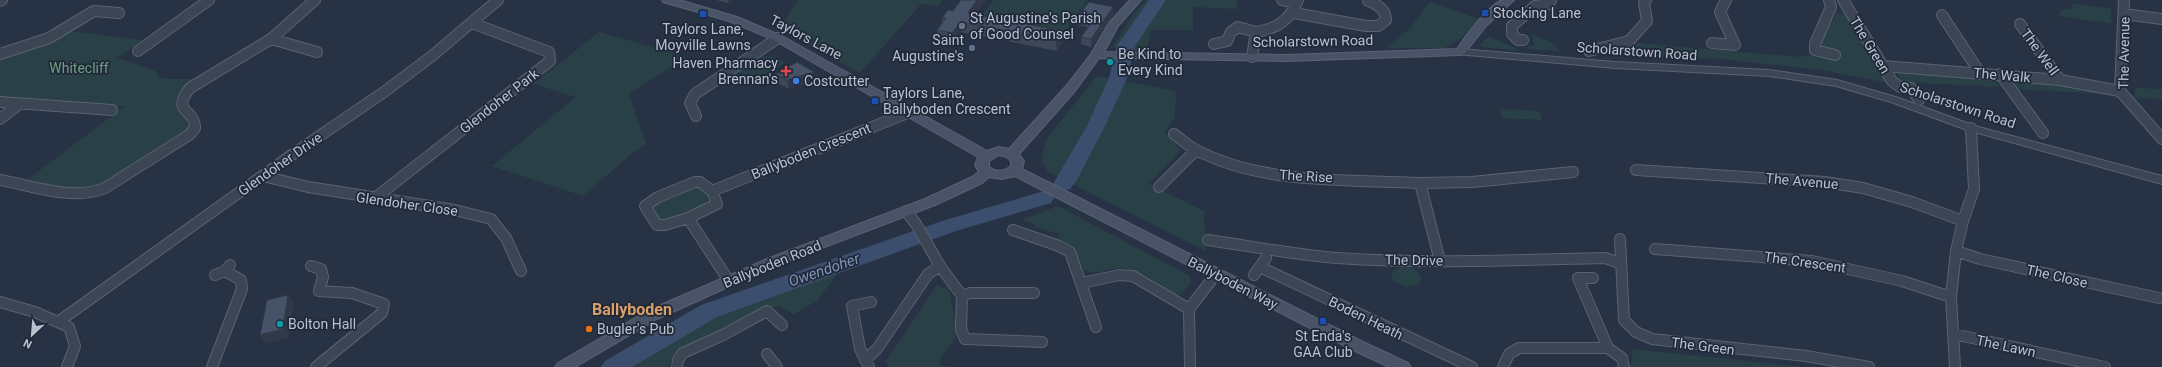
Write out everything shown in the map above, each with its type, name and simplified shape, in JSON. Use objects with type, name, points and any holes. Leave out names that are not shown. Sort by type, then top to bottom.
[{"type":"main road","name":"Taylors Lane","points":[[667,0],[733,19],[778,38],[978,152],[987,155]]},
{"type":"main road","points":[[1012,154],[1050,114],[1096,54],[1113,25],[1136,0]]},
{"type":"main road","points":[[1460,52],[1472,33],[1484,20],[1509,0]]},
{"type":"main road","name":"Scholarstown Road","points":[[1096,54],[1123,56],[1311,57],[1460,52]]},
{"type":"main road","points":[[999,151],[1012,154],[1018,161],[1014,170],[1000,175],[987,172],[981,164],[987,155],[999,151]]},
{"type":"main road","name":"Ballyboden Way","points":[[1014,170],[1358,346],[1403,367]]},
{"type":"main road","name":"Ballyboden Road","points":[[563,367],[652,316],[772,262],[906,211],[977,180],[987,172]]},
{"type":"street","points":[[138,51],[209,0]]},
{"type":"street","points":[[0,180],[76,194],[93,193],[105,188],[192,132],[195,123],[182,105],[182,98],[190,88],[271,39],[315,0]]},
{"type":"street","name":"Glendoher Drive","points":[[58,322],[262,176],[384,92],[472,23],[498,0]]},
{"type":"street","points":[[1214,44],[1227,41],[1231,32],[1238,27],[1256,32],[1280,26],[1294,13],[1298,1],[1282,0]]},
{"type":"street","points":[[1523,40],[1518,40],[1512,34],[1512,26],[1535,6],[1549,4],[1551,0]]},
{"type":"street","points":[[1589,51],[1629,41],[1647,21],[1644,3],[1646,0]]},
{"type":"street","points":[[1712,43],[1735,45],[1720,12],[1726,0]]},
{"type":"street","name":"The Avenue","points":[[2124,0],[2120,91],[2162,138]]},
{"type":"street","points":[[1294,13],[1366,26],[1378,26],[1386,20],[1386,16],[1376,3],[1368,1]]},
{"type":"street","points":[[1835,55],[1815,50],[1814,44],[1831,7],[1829,1],[1844,2]]},
{"type":"street","name":"The Green","points":[[1844,2],[1893,83],[1900,87],[1911,88],[1919,100]]},
{"type":"street","points":[[0,54],[49,38],[94,11],[119,13]]},
{"type":"street","points":[[2124,14],[2162,19]]},
{"type":"street","points":[[1942,15],[1980,73]]},
{"type":"street","name":"Glendoher Park","points":[[375,198],[550,61],[549,52],[472,23]]},
{"type":"street","name":"The Well","points":[[2020,24],[2060,80]]},
{"type":"street","points":[[1252,57],[1256,32]]},
{"type":"street","points":[[696,116],[690,103],[695,94],[778,38]]},
{"type":"street","points":[[271,39],[280,40],[317,52]]},
{"type":"street","name":"Scholarstown Road","points":[[1460,52],[1615,65],[1799,76],[1852,86],[1971,128],[2162,180]]},
{"type":"street","name":"The Walk","points":[[1883,66],[2000,74],[2060,80],[2120,91]]},
{"type":"street","points":[[2000,74],[2043,133]]},
{"type":"street","points":[[0,102],[18,105],[112,110]]},
{"type":"street","points":[[0,119],[18,105]]},
{"type":"street","name":"Ballyboden Crescent","points":[[712,191],[888,119],[910,112]]},
{"type":"street","points":[[1955,367],[1951,297],[1956,251],[1963,221],[1969,208],[1974,188],[1971,128]]},
{"type":"street","name":"The Rise","points":[[1174,134],[1196,150],[1242,168],[1266,174],[1420,183],[1472,182],[1573,172]]},
{"type":"street","points":[[1159,187],[1196,150]]},
{"type":"street","name":"The Avenue","points":[[1636,170],[1781,178],[1840,184],[1862,188],[1912,202],[1963,221]]},
{"type":"street","name":"Glendoher Close","points":[[262,176],[308,188],[455,210],[491,219],[506,238],[521,272]]},
{"type":"street","points":[[695,182],[700,182],[712,191],[717,204],[688,218],[665,225],[657,225],[645,206],[658,197],[695,182]]},
{"type":"street","points":[[1420,183],[1440,261]]},
{"type":"street","points":[[906,211],[916,224],[928,248],[962,296],[961,329],[965,339],[980,341],[1042,342]]},
{"type":"street","points":[[688,218],[729,281]]},
{"type":"street","points":[[1013,230],[1059,246],[1070,252],[1096,327]]},
{"type":"street","name":"The Green","points":[[1620,239],[1624,320],[1641,335],[1652,339],[1681,344],[1806,356],[1869,367]]},
{"type":"street","name":"The Drive","points":[[1208,240],[1276,251],[1338,258],[1440,261],[1605,258],[1620,263]]},
{"type":"street","name":"The Crescent","points":[[1655,249],[1812,261],[1902,281],[1951,297]]},
{"type":"street","name":"The Close","points":[[1956,251],[1980,258],[2159,298]]},
{"type":"street","points":[[311,266],[321,269],[323,277],[319,291],[329,290],[375,300],[384,304],[382,313],[316,367]]},
{"type":"street","points":[[867,363],[928,274],[934,268],[940,266]]},
{"type":"street","name":"Boden Heath","points":[[1260,267],[1472,367]]},
{"type":"street","points":[[212,367],[242,289],[241,280],[228,268],[215,276]]},
{"type":"street","points":[[1190,367],[1189,309],[1216,274]]},
{"type":"street","points":[[1082,283],[1119,275],[1133,276],[1189,309]]},
{"type":"street","points":[[1593,278],[1578,278],[1608,348],[1622,358],[1624,367]]},
{"type":"street","points":[[962,296],[970,293],[1034,293]]},
{"type":"street","points":[[0,302],[35,312],[69,327],[75,346],[67,367]]},
{"type":"street","points":[[867,363],[860,348],[852,306],[871,302]]},
{"type":"street","points":[[677,367],[678,360],[683,353],[723,335],[767,311],[782,326]]},
{"type":"street","name":"The Lawn","points":[[1954,334],[2105,367]]},
{"type":"street","points":[[1503,367],[1509,354],[1519,348],[1608,348]]},
{"type":"street","points":[[767,354],[776,367]]},
{"type":"green space","points":[[798,0],[942,0],[937,7],[921,4],[860,73],[779,29]]},
{"type":"green space","points":[[994,0],[1088,0],[1062,36],[978,20]]},
{"type":"green space","points":[[1146,0],[1237,0],[1237,9],[1193,7],[1193,30],[1151,30],[1147,51],[1121,50],[1113,47],[1133,14]]},
{"type":"green space","points":[[1430,2],[1479,19],[1461,38],[1445,48],[1386,48],[1410,28]]},
{"type":"green space","points":[[2073,3],[2111,9],[2111,21],[2114,24],[2058,16],[2062,10],[2072,9]]},
{"type":"green space","points":[[1837,12],[1846,13],[1888,83],[1821,70],[1721,59],[1625,56],[1636,43],[1802,57],[1807,55],[1836,57],[1819,46]]},
{"type":"green space","name":"Whitecliff","points":[[68,31],[143,40],[117,58],[154,70],[159,77],[167,79],[199,79],[181,91],[176,99],[176,104],[179,111],[188,123],[189,129],[95,189],[62,188],[27,180],[125,106],[0,98],[0,57]]},
{"type":"green space","points":[[599,32],[687,57],[629,94],[646,144],[635,151],[583,196],[492,166],[576,97],[533,84]]},
{"type":"green space","points":[[1532,34],[1551,42],[1561,51],[1528,49],[1527,46],[1534,46]]},
{"type":"green space","points":[[1489,36],[1521,51],[1484,47],[1479,45]]},
{"type":"green space","points":[[763,56],[774,57],[786,63],[752,81],[737,71]]},
{"type":"green space","points":[[1896,71],[1992,76],[1999,87],[1902,82]]},
{"type":"green space","points":[[1097,76],[1176,91],[1175,117],[1165,132],[1181,150],[1149,184],[1204,211],[1206,251],[1048,172],[1041,160],[1047,138]]},
{"type":"green space","points":[[2005,78],[2061,83],[2110,94],[2013,89]]},
{"type":"green space","points":[[2135,88],[2162,89],[2162,99],[2135,98]]},
{"type":"green space","points":[[1500,109],[1539,111],[1542,120],[1502,118]]},
{"type":"green space","points":[[693,186],[700,187],[706,193],[708,203],[699,210],[661,222],[654,215],[652,206],[660,200]]},
{"type":"green space","points":[[1058,206],[1190,276],[1191,283],[1180,295],[1174,294],[1142,274],[1128,269],[1116,268],[1094,272],[1084,270],[1072,245],[1057,239],[1060,234],[1035,227],[1035,224],[1021,220]]},
{"type":"green space","points":[[1403,266],[1418,272],[1421,277],[1420,284],[1407,287],[1394,281],[1391,274],[1392,271]]},
{"type":"green space","points":[[838,273],[817,301],[794,314],[778,306],[682,350],[673,356],[669,367],[610,367],[689,322]]},
{"type":"green space","points":[[937,285],[944,288],[948,286],[958,334],[941,357],[940,366],[959,367],[890,367],[886,361]]},
{"type":"green space","points":[[1633,349],[1804,367],[1631,367]]},
{"type":"building","points":[[961,0],[977,0],[968,13],[1062,31],[1056,40],[961,22],[952,33],[937,30],[946,18],[942,18],[948,10],[953,11]]},
{"type":"building","points":[[1089,2],[1113,7],[1091,39],[1081,37],[1093,21],[1077,17]]},
{"type":"building","points":[[797,62],[814,72],[787,80],[776,74]]},
{"type":"building","points":[[288,295],[283,329],[260,335],[267,300]]},
{"type":"waterway","name":"Owendoher","points":[[1063,184],[1067,180],[1096,126],[1118,78],[1126,46],[1148,12],[1158,0]]},
{"type":"waterway","name":"Owendoher","points":[[613,367],[709,311],[949,226],[1044,198]]},
{"type":"place","name":"Stocking Lane","points":[[1485,13]]},
{"type":"place","name":"Taylors Lane, Moyville Lawns","points":[[703,14]]},
{"type":"place","name":"St Augustine's Parish of Good Counsel","points":[[962,26]]},
{"type":"place","name":"Saint Augustine's","points":[[972,48]]},
{"type":"place","name":"Be Kind to Every Kind","points":[[1110,62]]},
{"type":"place","name":"Haven Pharmacy Brennan's","points":[[786,71]]},
{"type":"place","name":"Costcutter","points":[[796,81]]},
{"type":"place","name":"Taylors Lane, Ballyboden Crescent","points":[[875,101]]},
{"type":"place","name":"St Enda's GAA Club","points":[[1323,321]]},
{"type":"place","name":"Bolton Hall","points":[[280,324]]},
{"type":"place","name":"Bugler's Pub","points":[[589,329]]},
{"type":"district","name":"Ballyboden","points":[[632,309]]}]
